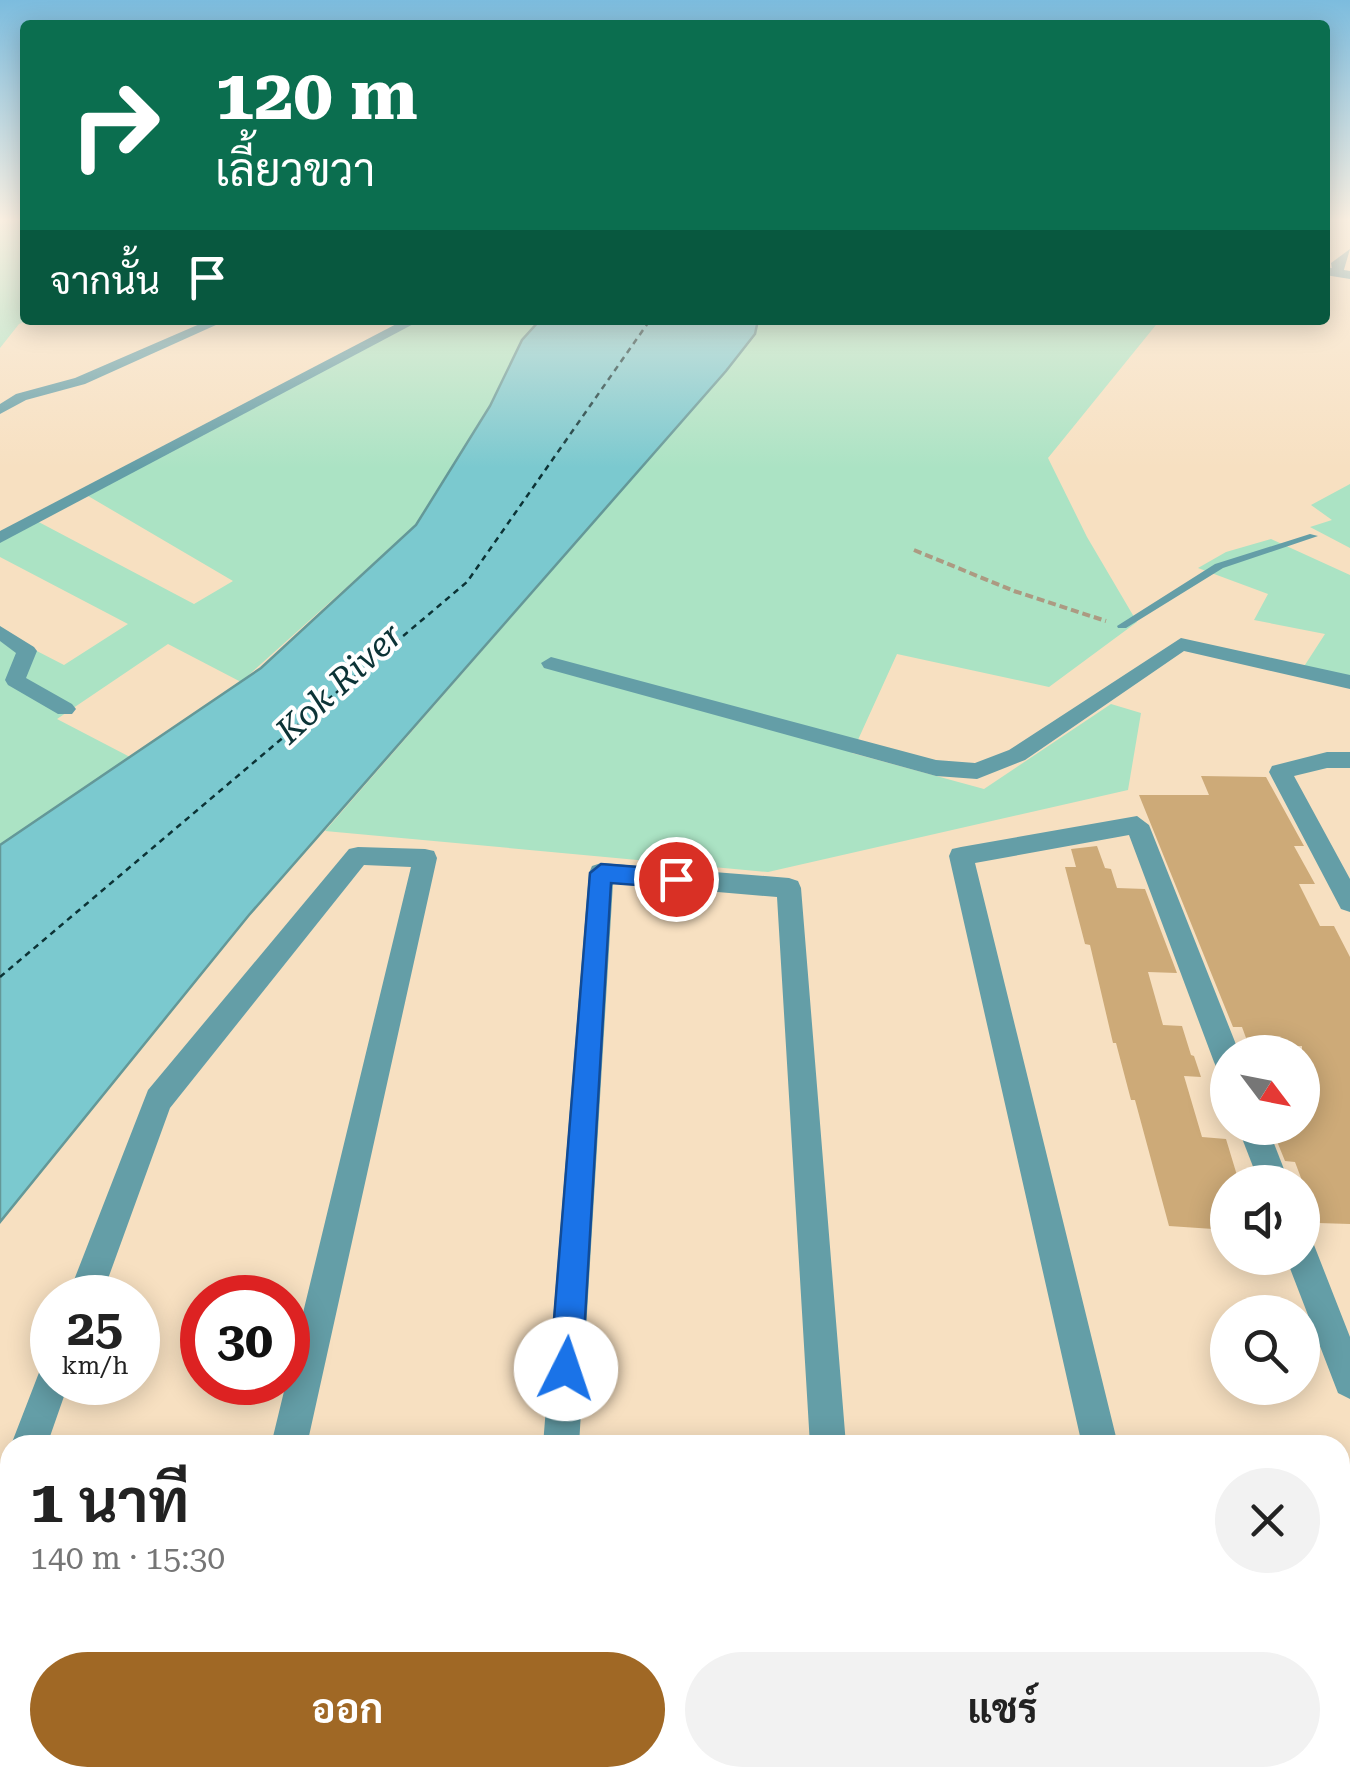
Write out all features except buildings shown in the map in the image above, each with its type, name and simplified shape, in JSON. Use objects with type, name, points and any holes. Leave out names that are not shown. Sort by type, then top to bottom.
[{"type":"street","points":[[0,410],[21,397],[80,380],[208,325]]},
{"type":"street","points":[[0,538],[405,325]]},
{"type":"street","points":[[0,632],[27,651],[15,680],[65,709]]},
{"type":"street","points":[[551,663],[936,768],[977,772],[1017,755],[1181,644],[1350,682]]},
{"type":"street","points":[[1350,760],[1327,760],[1280,772],[1350,902]]},
{"type":"street","points":[[1098,1435],[962,856],[1136,826],[1217,1035]]},
{"type":"street","points":[[93,1275],[158,1100],[358,856],[425,858],[291,1435]]},
{"type":"street","points":[[562,1435],[601,873],[790,888],[827,1435]]},
{"type":"street","points":[[1309,1275],[1350,1381]]},
{"type":"street","points":[[33,1435],[44,1405]]},
{"type":"lane","points":[[1122,626],[1218,566],[1313,536]]},
{"type":"path","points":[[914,550],[1014,591],[1122,626]]},
{"type":"green space","points":[[0,301],[20,301],[20,324],[0,348]]},
{"type":"green space","points":[[402,325],[537,325],[522,340],[490,406],[416,525],[241,682],[168,644],[57,719],[130,757],[0,845],[0,632],[64,665],[128,624],[0,557],[0,538],[33,519],[194,604],[233,581],[83,493]]},
{"type":"green space","points":[[757,325],[1156,325],[1048,458],[1087,537],[1137,622],[1049,687],[897,654],[852,753],[984,789],[1111,704],[1141,713],[1128,790],[768,872],[325,831],[726,371]]},
{"type":"green space","points":[[1350,484],[1350,548],[1310,527],[1332,520],[1311,505]]},
{"type":"green space","points":[[1271,539],[1350,575],[1350,682],[1303,668],[1325,634],[1254,620],[1268,594],[1198,568],[1226,552]]},
{"type":"water","name":"Kok River","points":[[536,325],[757,325],[755,334],[726,371],[249,915],[0,1222],[0,845],[261,668],[416,525],[490,406],[522,340]]},
{"type":"ferry route","points":[[0,977],[467,582],[647,325]]},
{"type":"route","points":[[566,1369],[601,873],[676,879]]}]
